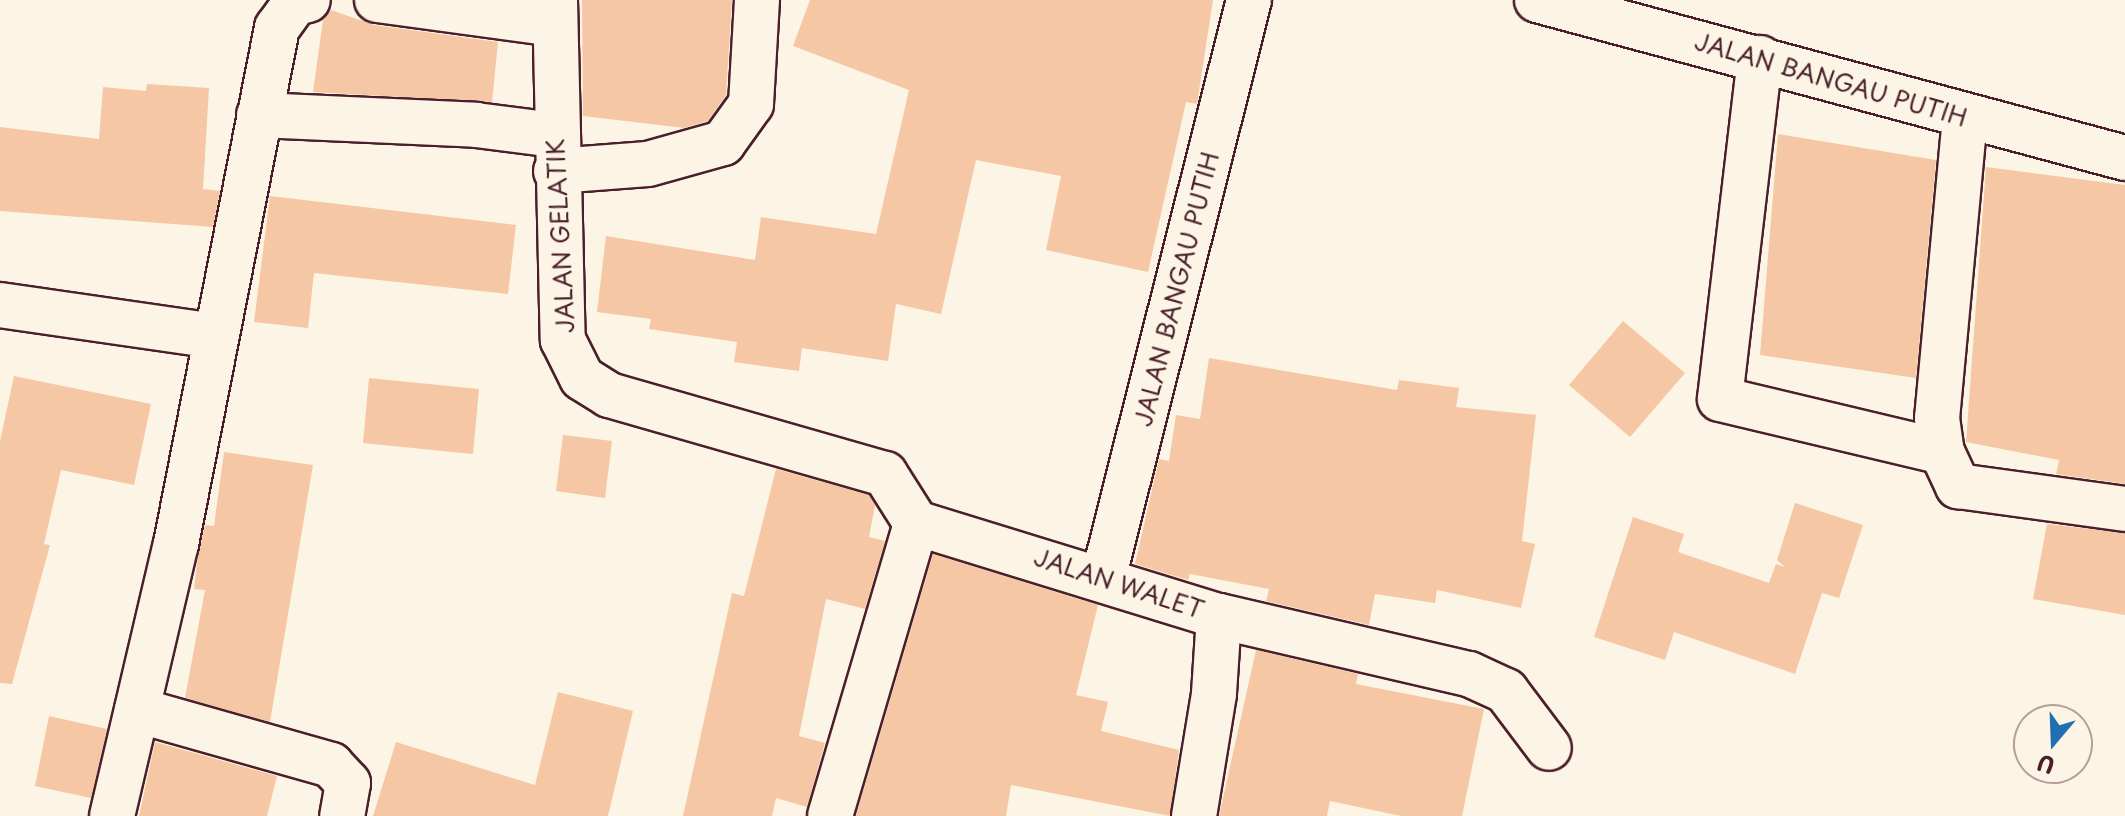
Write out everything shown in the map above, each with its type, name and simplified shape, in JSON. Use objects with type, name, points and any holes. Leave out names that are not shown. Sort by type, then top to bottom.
[{"type":"street","points":[[112,816],[176,544],[214,336],[277,28],[295,3],[308,0]]},
{"type":"street","points":[[377,0],[554,12]]},
{"type":"street","points":[[259,115],[476,125],[555,153],[648,164],[723,143],[751,104],[757,0]]},
{"type":"street","name":"JALAN BANGAU PUTIH","points":[[1103,579],[1249,0]]},
{"type":"street","name":"JALAN BANGAU PUTIH","points":[[1537,0],[1586,4],[1965,117],[2125,158]]},
{"type":"street","name":"JALAN GELATIK","points":[[554,12],[555,153],[563,340],[582,378],[609,395],[885,474],[916,523]]},
{"type":"street","points":[[1760,58],[1720,399],[1942,452]]},
{"type":"street","points":[[1965,117],[1937,418],[1942,452],[1958,486],[2125,509]]},
{"type":"street","points":[[0,305],[214,336]]},
{"type":"street","points":[[830,816],[916,523]]},
{"type":"street","name":"JALAN WALET","points":[[916,523],[1219,616],[1214,694],[1194,816]]},
{"type":"street","points":[[1219,616],[1469,674],[1506,691],[1549,748]]},
{"type":"street","points":[[137,710],[331,765],[348,783],[342,816]]},
{"type":"building","points":[[582,0],[732,0],[726,95],[708,121],[684,128],[583,116]]},
{"type":"building","points":[[810,0],[1213,0],[1197,104],[1186,102],[1148,272],[1046,250],[1061,176],[976,160],[941,314],[896,304],[888,361],[802,348],[799,371],[734,362],[737,342],[649,329],[651,319],[597,312],[606,236],[755,260],[761,217],[876,234],[909,90],[793,46]]},
{"type":"building","points":[[331,10],[374,25],[498,42],[492,102],[313,92],[323,20]]},
{"type":"building","points":[[147,84],[209,88],[203,189],[220,191],[213,227],[0,211],[0,127],[99,139],[103,87],[146,91]]},
{"type":"building","points":[[1778,134],[1936,160],[1916,378],[1760,355]]},
{"type":"building","points":[[1986,167],[2125,185],[2125,484],[2056,474],[2059,460],[1966,442]]},
{"type":"building","points":[[270,196],[516,225],[508,294],[314,273],[308,328],[254,322]]},
{"type":"building","points":[[1623,321],[1685,373],[1630,437],[1569,385]]},
{"type":"building","points":[[1209,358],[1397,390],[1399,380],[1459,388],[1456,407],[1536,415],[1522,541],[1535,544],[1521,608],[1437,590],[1435,603],[1375,594],[1369,625],[1266,601],[1269,589],[1190,574],[1188,580],[1135,564],[1159,459],[1169,461],[1176,415],[1200,419]]},
{"type":"building","points":[[14,376],[151,404],[134,485],[61,470],[44,544],[50,545],[12,684],[0,683],[0,441]]},
{"type":"building","points":[[369,378],[479,389],[473,454],[363,443]]},
{"type":"building","points":[[563,435],[612,441],[605,498],[556,491]]},
{"type":"building","points":[[224,452],[313,465],[270,722],[185,698],[205,590],[194,589],[197,563],[205,525],[214,526]]},
{"type":"building","points":[[776,469],[869,495],[875,505],[869,537],[885,541],[865,609],[826,599],[799,736],[825,743],[807,807],[776,798],[772,816],[683,816],[732,593],[744,596]]},
{"type":"building","points":[[1795,503],[1863,525],[1839,598],[1822,593],[1795,674],[1674,632],[1665,660],[1594,637],[1633,517],[1684,534],[1678,552],[1769,583],[1776,564],[1785,567],[1777,560]]},
{"type":"building","points":[[2047,524],[2125,533],[2125,615],[2033,599]]},
{"type":"building","points":[[933,554],[1098,605],[1076,695],[1108,702],[1101,731],[1179,750],[1170,816],[1011,785],[1006,816],[856,816]]},
{"type":"building","points":[[1256,650],[1358,674],[1356,684],[1484,709],[1462,816],[1401,816],[1330,801],[1327,816],[1219,816]]},
{"type":"building","points":[[558,692],[633,711],[608,816],[373,816],[396,742],[535,785]]},
{"type":"building","points":[[49,716],[107,729],[91,798],[35,786]]},
{"type":"building","points":[[155,742],[277,776],[267,816],[139,816]]}]
